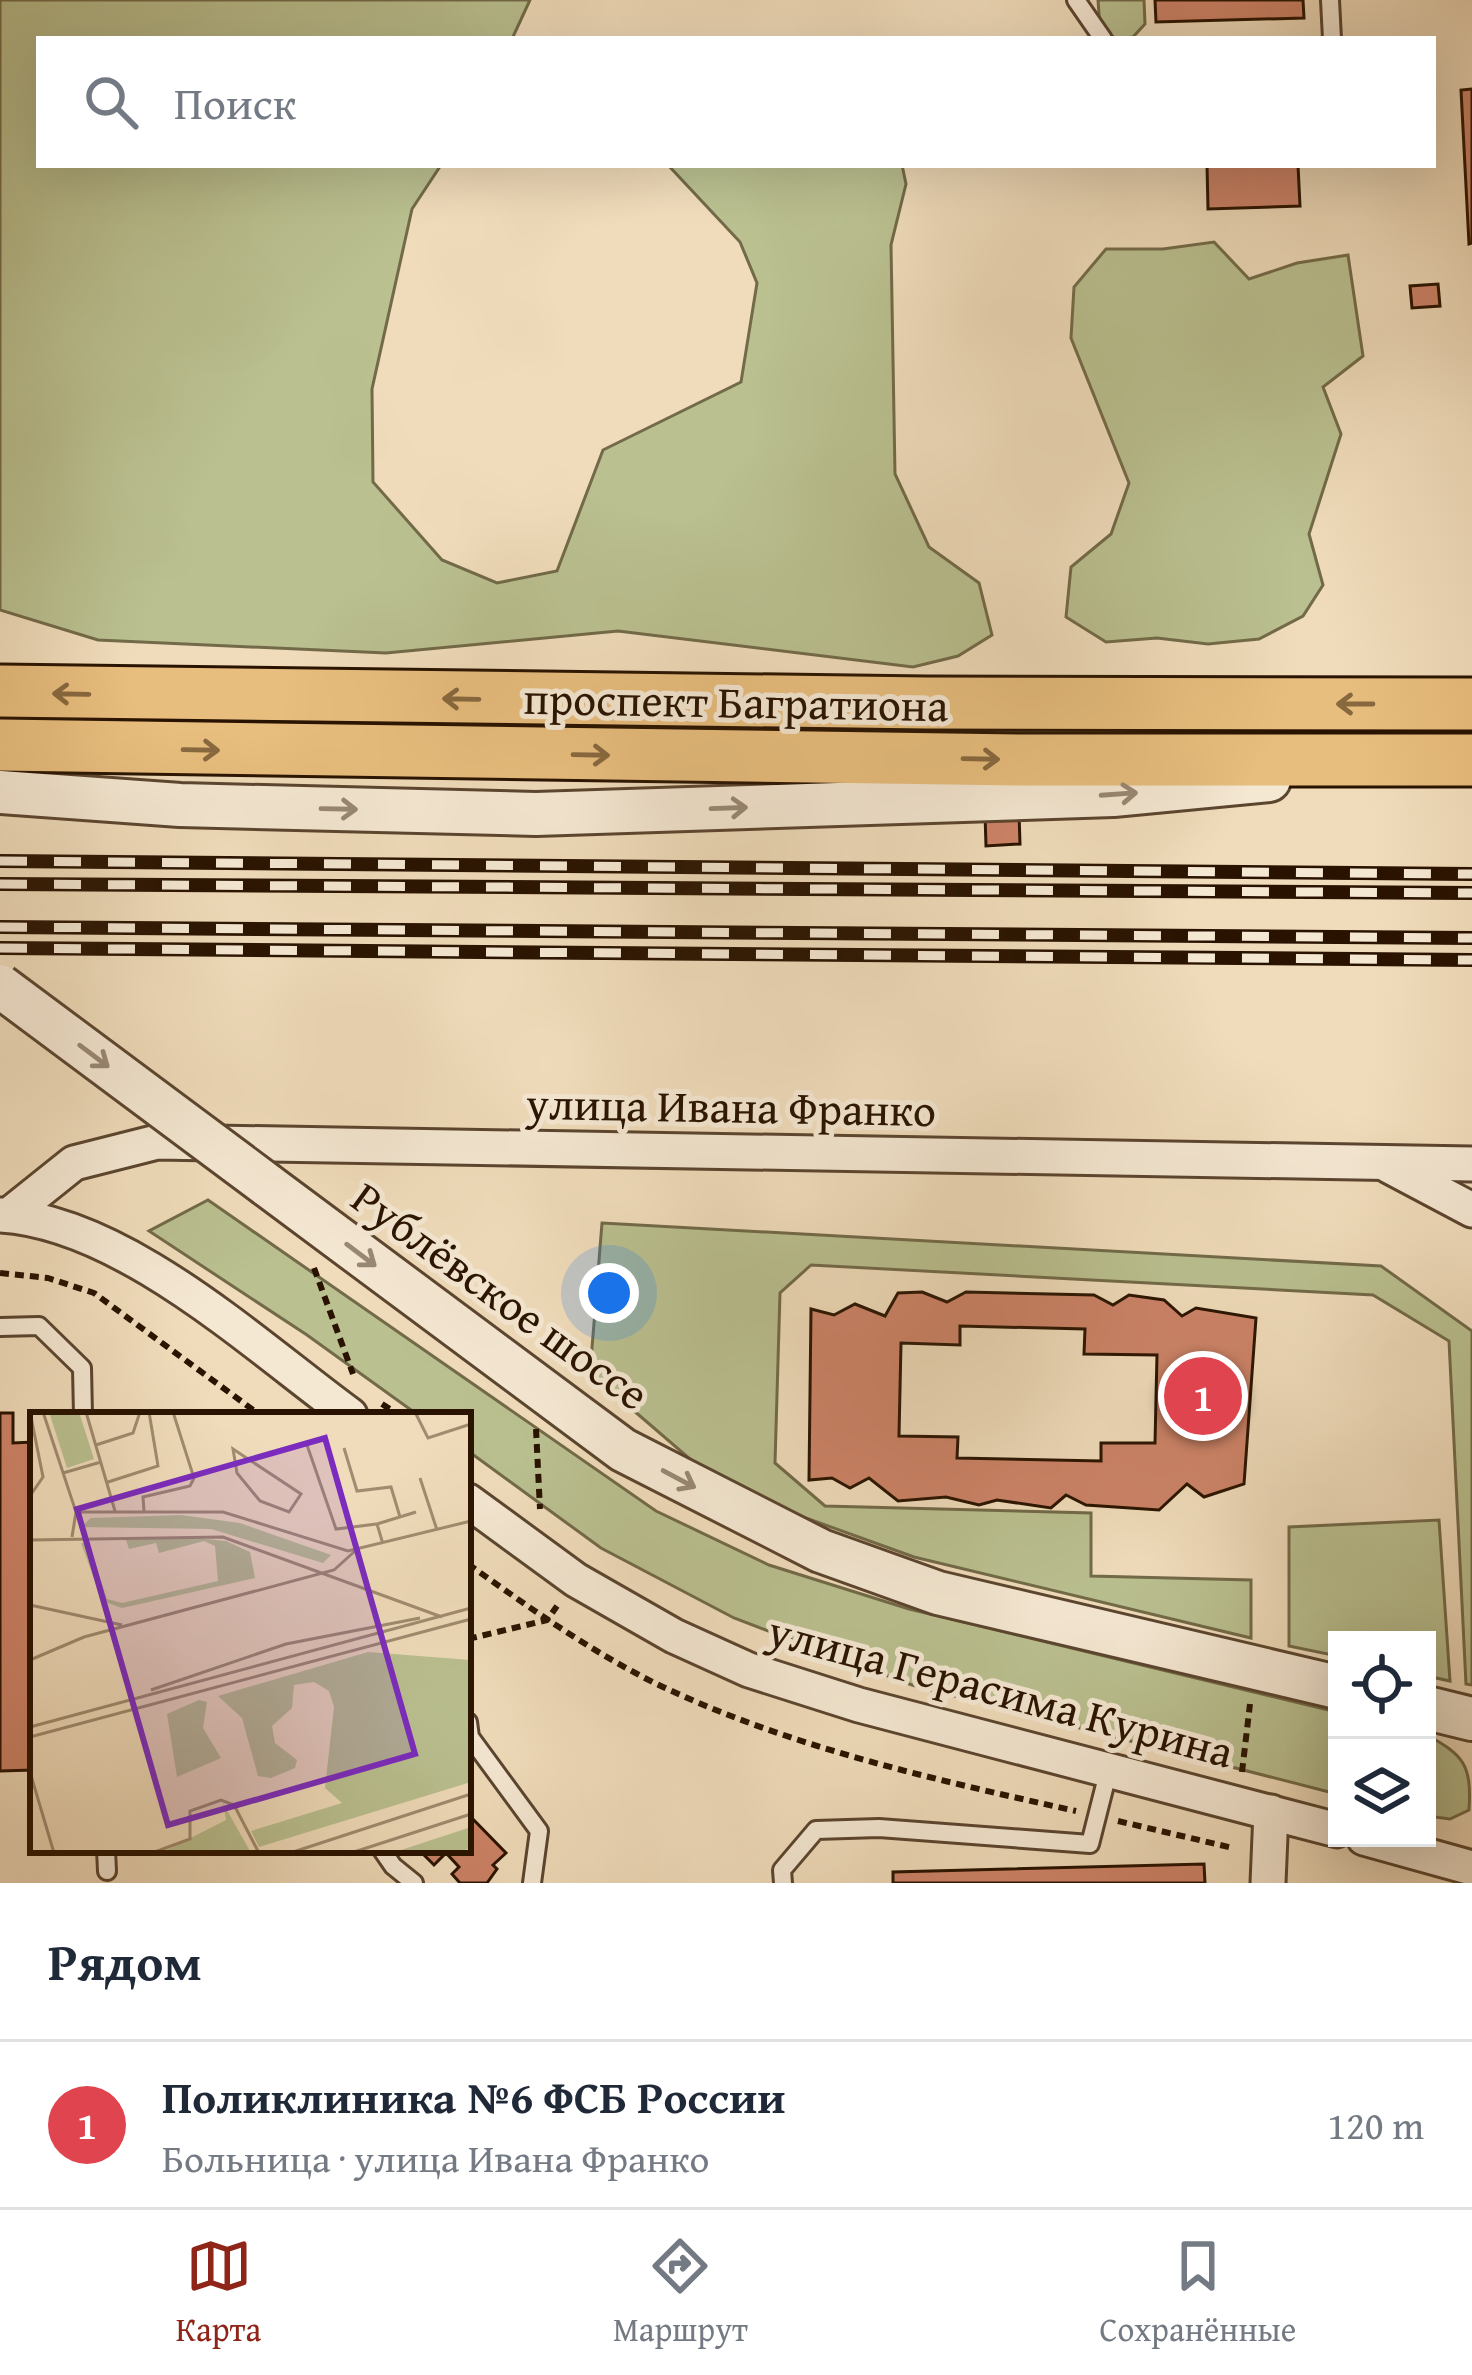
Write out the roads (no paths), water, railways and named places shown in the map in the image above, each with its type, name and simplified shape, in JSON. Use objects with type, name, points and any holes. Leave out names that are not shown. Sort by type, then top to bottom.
[{"type":"main road","name":"проспект Багратиона","points":[[0,691],[880,703],[1472,704]]},
{"type":"main road","name":"проспект Багратиона","points":[[0,745],[1018,760],[1472,760]]},
{"type":"street","points":[[0,792],[180,806],[536,814],[1113,795],[1472,760]]},
{"type":"street","name":"Рублёвское шоссе","points":[[0,986],[623,1450],[820,1551],[938,1593],[1328,1686]]},
{"type":"street","name":"улица Ивана Франко","points":[[4,1215],[74,1162],[158,1142],[1472,1164]]},
{"type":"street","points":[[1384,1163],[1472,1210]]},
{"type":"street","points":[[4,1215],[51,1223],[105,1244],[343,1405]]},
{"type":"street","name":"улица Герасима Курина","points":[[471,1504],[576,1580],[674,1636],[749,1670],[860,1705],[1328,1828]]},
{"type":"street","points":[[1436,1710],[1472,1719]]},
{"type":"street","points":[[1268,1883],[1270,1812]]},
{"type":"street","points":[[1396,1847],[1472,1868]]},
{"type":"lane","points":[[1076,0],[1101,36]]},
{"type":"lane","points":[[1330,0],[1332,36]]},
{"type":"lane","points":[[0,1327],[39,1326],[82,1368],[83,1412]]},
{"type":"lane","points":[[471,1738],[539,1831],[532,1883]]},
{"type":"lane","points":[[783,1883],[782,1870],[816,1830],[879,1828],[1090,1844],[1109,1769]]},
{"type":"lane","points":[[106,1853],[107,1871]]},
{"type":"lane","points":[[384,1853],[414,1883]]},
{"type":"railway","points":[[0,861],[1472,874]]},
{"type":"railway","points":[[0,884],[1472,893]]},
{"type":"railway","points":[[0,927],[1472,938]]},
{"type":"railway","points":[[0,948],[1472,960]]},
{"type":"place","name":"Поликлиника №6 ФСБ России","points":[[1203,1396]]}]
